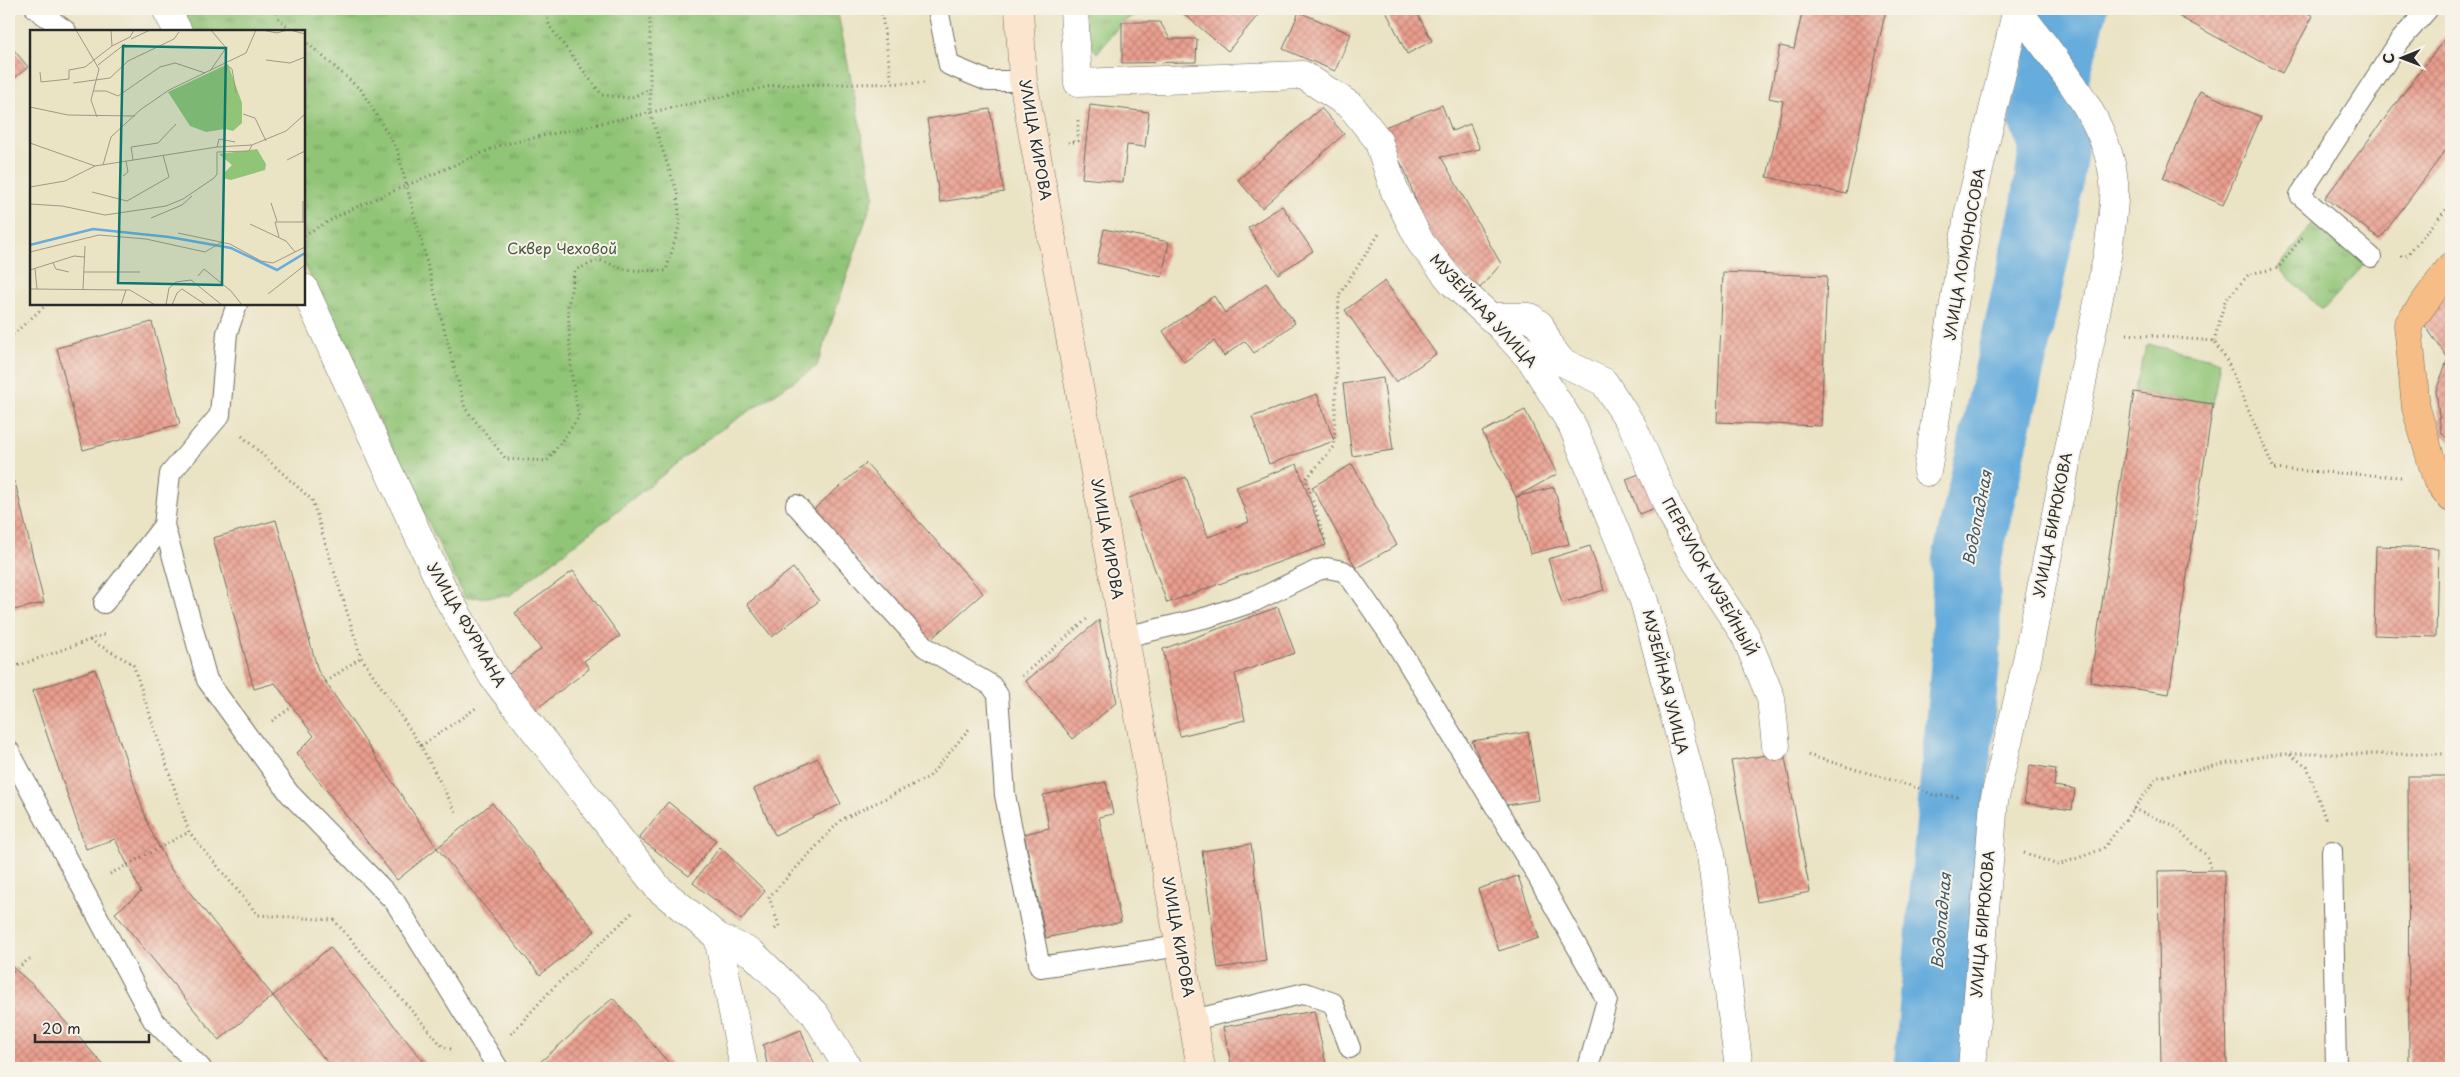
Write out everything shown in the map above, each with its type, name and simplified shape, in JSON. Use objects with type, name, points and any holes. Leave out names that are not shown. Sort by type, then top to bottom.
[{"type":"main road","name":"УЛИЦА КИРОВА","points":[[1019,9],[1023,81],[1117,592],[1201,1068]]},
{"type":"main road","points":[[2444,489],[2416,408],[2408,325],[2451,266]]},
{"type":"street","points":[[166,9],[177,30]]},
{"type":"street","name":"МУЗЕЙНАЯ УЛИЦА","points":[[1074,9],[1078,82],[1303,76],[1351,106],[1378,140],[1400,202],[1426,249],[1452,282],[1490,317],[1532,361],[1572,425],[1644,601],[1712,854],[1739,1068]]},
{"type":"street","name":"УЛИЦА БИРЮКОВА","points":[[1972,1068],[1994,801],[2024,674],[2093,330],[2108,252],[2114,184],[2106,150],[2085,102],[2017,9]]},
{"type":"street","name":"УЛИЦА ЛОМОНОСОВА","points":[[1927,472],[1968,216],[2017,9]]},
{"type":"street","name":"УЛИЦА ФУРМАНА","points":[[305,290],[444,591],[493,677],[658,888],[718,937],[752,953],[814,1014],[848,1068]]},
{"type":"street","name":"ПЕРЕУЛОК МУЗЕЙНЫЙ","points":[[1490,317],[1530,317],[1540,325],[1550,347],[1562,362],[1604,382],[1633,427],[1669,509],[1694,558],[1745,635],[1771,698],[1776,746]]},
{"type":"street","points":[[718,937],[744,1068]]},
{"type":"lane","points":[[36,9],[65,30]]},
{"type":"lane","points":[[938,9],[949,65],[988,81],[1023,81]]},
{"type":"lane","points":[[2371,257],[2300,196],[2399,42],[2428,9]]},
{"type":"lane","points":[[237,305],[227,333],[220,415],[170,474],[164,525],[207,680],[289,793],[395,902],[446,988],[494,1062]]},
{"type":"lane","points":[[796,505],[925,647],[994,690],[1005,795],[1040,967],[1180,946]]},
{"type":"lane","points":[[104,602],[164,525]]},
{"type":"lane","points":[[1125,637],[1208,617],[1255,601],[1318,570],[1334,569],[1349,576],[1397,645],[1534,870],[1607,1000],[1588,1068]]},
{"type":"lane","points":[[9,751],[153,1020],[201,1068]]},
{"type":"lane","points":[[2332,851],[2336,1068]]},
{"type":"lane","points":[[1193,1020],[1305,993],[1333,1003],[1350,1048]]},
{"type":"path","points":[[274,9],[279,19],[292,30]]},
{"type":"path","points":[[544,9],[550,27],[602,95],[630,98],[650,89]]},
{"type":"path","points":[[305,41],[361,90],[397,149],[465,408],[506,459],[547,462],[579,417],[571,372],[568,305],[575,270],[599,260],[627,270],[666,271],[680,223],[677,192],[650,113],[650,9]]},
{"type":"path","points":[[881,9],[892,83]]},
{"type":"path","points":[[305,234],[347,211],[501,145],[776,85],[930,82]]},
{"type":"path","points":[[1334,569],[1306,479],[1334,447],[1339,295],[1400,202]]},
{"type":"path","points":[[2371,257],[2406,256],[2451,204]]},
{"type":"path","points":[[2320,213],[2278,268],[2249,274],[2225,301],[2214,341],[2228,363],[2274,469],[2444,489]]},
{"type":"path","points":[[9,338],[46,305]]},
{"type":"path","points":[[2093,330],[2168,339],[2214,341]]},
{"type":"path","points":[[220,415],[312,500],[361,657],[422,746],[456,812]]},
{"type":"path","points":[[752,953],[779,926],[769,896],[841,820],[929,777],[994,690],[1001,676],[1009,686],[1117,592]]},
{"type":"path","points":[[9,669],[110,633],[104,602]]},
{"type":"path","points":[[90,640],[133,664],[189,832],[258,914],[334,920],[443,1047],[494,1062],[551,990],[658,888]]},
{"type":"path","points":[[326,682],[361,657]]},
{"type":"path","points":[[422,746],[503,689]]},
{"type":"path","points":[[1776,746],[1918,788],[1933,795]]},
{"type":"path","points":[[1990,841],[2058,864],[2103,849],[2158,777],[2274,754],[2451,754]]},
{"type":"path","points":[[2289,754],[2307,766],[2323,807],[2332,851]]},
{"type":"path","points":[[2133,809],[2173,825],[2207,856],[2211,870]]},
{"type":"path","points":[[111,873],[189,832]]},
{"type":"path","points":[[9,974],[31,958]]},
{"type":"green space","name":"Сквер Чеховой","points":[[180,9],[837,9],[874,195],[817,366],[716,433],[509,596],[465,598],[305,267],[305,30],[190,30]]},
{"type":"green space","points":[[1064,9],[1148,9],[1122,22],[1097,53]]},
{"type":"green space","points":[[2321,213],[2371,257],[2323,310],[2278,268]]},
{"type":"green space","points":[[2147,344],[2220,361],[2213,404],[2134,392]]},
{"type":"building","points":[[1178,9],[1263,9],[1228,51]]},
{"type":"building","points":[[1385,9],[1415,9],[1432,41],[1407,54]]},
{"type":"building","points":[[1803,9],[1886,9],[1846,194],[1767,177],[1783,101],[1769,98],[1780,46],[1794,49]]},
{"type":"building","points":[[2182,9],[2300,9],[2313,16],[2282,73],[2178,16]]},
{"type":"building","points":[[1299,12],[1351,34],[1335,71],[1283,49]]},
{"type":"building","points":[[1122,22],[1160,22],[1170,39],[1197,39],[1196,62],[1122,63]]},
{"type":"building","points":[[2451,30],[2451,143],[2380,239],[2325,198]]},
{"type":"building","points":[[9,44],[28,67],[9,83]]},
{"type":"building","points":[[2200,91],[2261,117],[2223,205],[2163,178]]},
{"type":"building","points":[[1090,105],[1149,112],[1145,147],[1127,145],[1123,182],[1082,178]]},
{"type":"building","points":[[1442,105],[1452,131],[1470,124],[1480,149],[1441,157],[1501,264],[1480,288],[1433,247],[1405,171],[1382,128]]},
{"type":"building","points":[[1321,108],[1344,134],[1262,208],[1238,180]]},
{"type":"building","points":[[990,109],[1004,192],[940,202],[927,119]]},
{"type":"building","points":[[1282,206],[1313,251],[1278,274],[1248,228]]},
{"type":"building","points":[[1104,229],[1169,242],[1162,277],[1097,263]]},
{"type":"building","points":[[1723,272],[1827,276],[1821,426],[1717,422]]},
{"type":"building","points":[[1385,281],[1436,354],[1396,382],[1345,310]]},
{"type":"building","points":[[1266,283],[1295,323],[1254,353],[1245,341],[1224,356],[1214,341],[1184,362],[1163,331],[1214,296],[1225,313]]},
{"type":"building","points":[[2451,287],[2451,443],[2441,432],[2436,391],[2448,358],[2423,323]]},
{"type":"building","points":[[152,322],[180,424],[83,450],[57,348]]},
{"type":"building","points":[[1383,378],[1393,450],[1352,456],[1343,384]]},
{"type":"building","points":[[2134,392],[2213,404],[2169,694],[2090,682]]},
{"type":"building","points":[[1317,394],[1334,441],[1269,464],[1252,417]]},
{"type":"building","points":[[1525,410],[1557,474],[1516,497],[1482,432]]},
{"type":"building","points":[[866,463],[983,593],[930,640],[814,509]]},
{"type":"building","points":[[1297,464],[1326,545],[1167,603],[1129,498],[1186,477],[1208,537],[1249,522],[1236,487]]},
{"type":"building","points":[[1352,464],[1397,545],[1356,568],[1312,487]]},
{"type":"building","points":[[1647,471],[1660,506],[1639,514],[1626,479]]},
{"type":"building","points":[[15,482],[44,603],[9,611],[9,483]]},
{"type":"building","points":[[1554,487],[1569,544],[1530,554],[1516,497]]},
{"type":"building","points":[[276,520],[318,671],[437,848],[397,880],[297,753],[314,736],[275,683],[254,689],[213,538]]},
{"type":"building","points":[[1590,546],[1604,590],[1562,603],[1548,559]]},
{"type":"building","points":[[2376,546],[2438,548],[2436,637],[2374,635]]},
{"type":"building","points":[[793,568],[819,601],[772,637],[747,604]]},
{"type":"building","points":[[573,571],[620,636],[584,661],[589,669],[531,713],[504,678],[541,649],[515,613]]},
{"type":"building","points":[[1278,607],[1295,653],[1235,674],[1245,720],[1180,736],[1163,649]]},
{"type":"building","points":[[1099,620],[1117,702],[1073,739],[1026,681]]},
{"type":"building","points":[[95,669],[149,827],[170,868],[273,996],[219,1040],[115,913],[141,892],[115,839],[86,849],[32,691]]},
{"type":"building","points":[[1528,732],[1539,800],[1500,806],[1472,741]]},
{"type":"building","points":[[1784,752],[1810,892],[1757,902],[1731,761]]},
{"type":"building","points":[[818,758],[841,804],[775,835],[754,789]]},
{"type":"building","points":[[2030,765],[2056,769],[2054,786],[2075,789],[2072,810],[2024,803]]},
{"type":"building","points":[[2408,776],[2451,776],[2451,1068],[2409,1068]]},
{"type":"building","points":[[1106,782],[1113,814],[1099,817],[1121,922],[1046,938],[1024,834],[1049,828],[1043,795]]},
{"type":"building","points":[[668,802],[716,840],[689,876],[639,838]]},
{"type":"building","points":[[492,803],[595,931],[540,975],[437,848]]},
{"type":"building","points":[[1251,844],[1266,961],[1218,968],[1202,851]]},
{"type":"building","points":[[720,847],[765,891],[741,920],[693,883]]},
{"type":"building","points":[[2224,870],[2227,1068],[2161,1068],[2158,871]]},
{"type":"building","points":[[1518,876],[1539,938],[1499,951],[1478,889]]},
{"type":"building","points":[[330,947],[429,1068],[332,1068],[273,996]]},
{"type":"building","points":[[9,964],[33,985],[106,1068],[9,1068]]},
{"type":"building","points":[[613,998],[673,1068],[543,1068],[539,1063]]},
{"type":"building","points":[[1314,1011],[1327,1068],[1232,1068],[1223,1027]]},
{"type":"building","points":[[801,1030],[816,1068],[768,1068],[763,1045]]},
{"type":"waterway","name":"Водопадная","points":[[1928,1068],[1966,655],[1966,563],[2045,209],[2054,145],[2043,118],[2073,9]]}]
